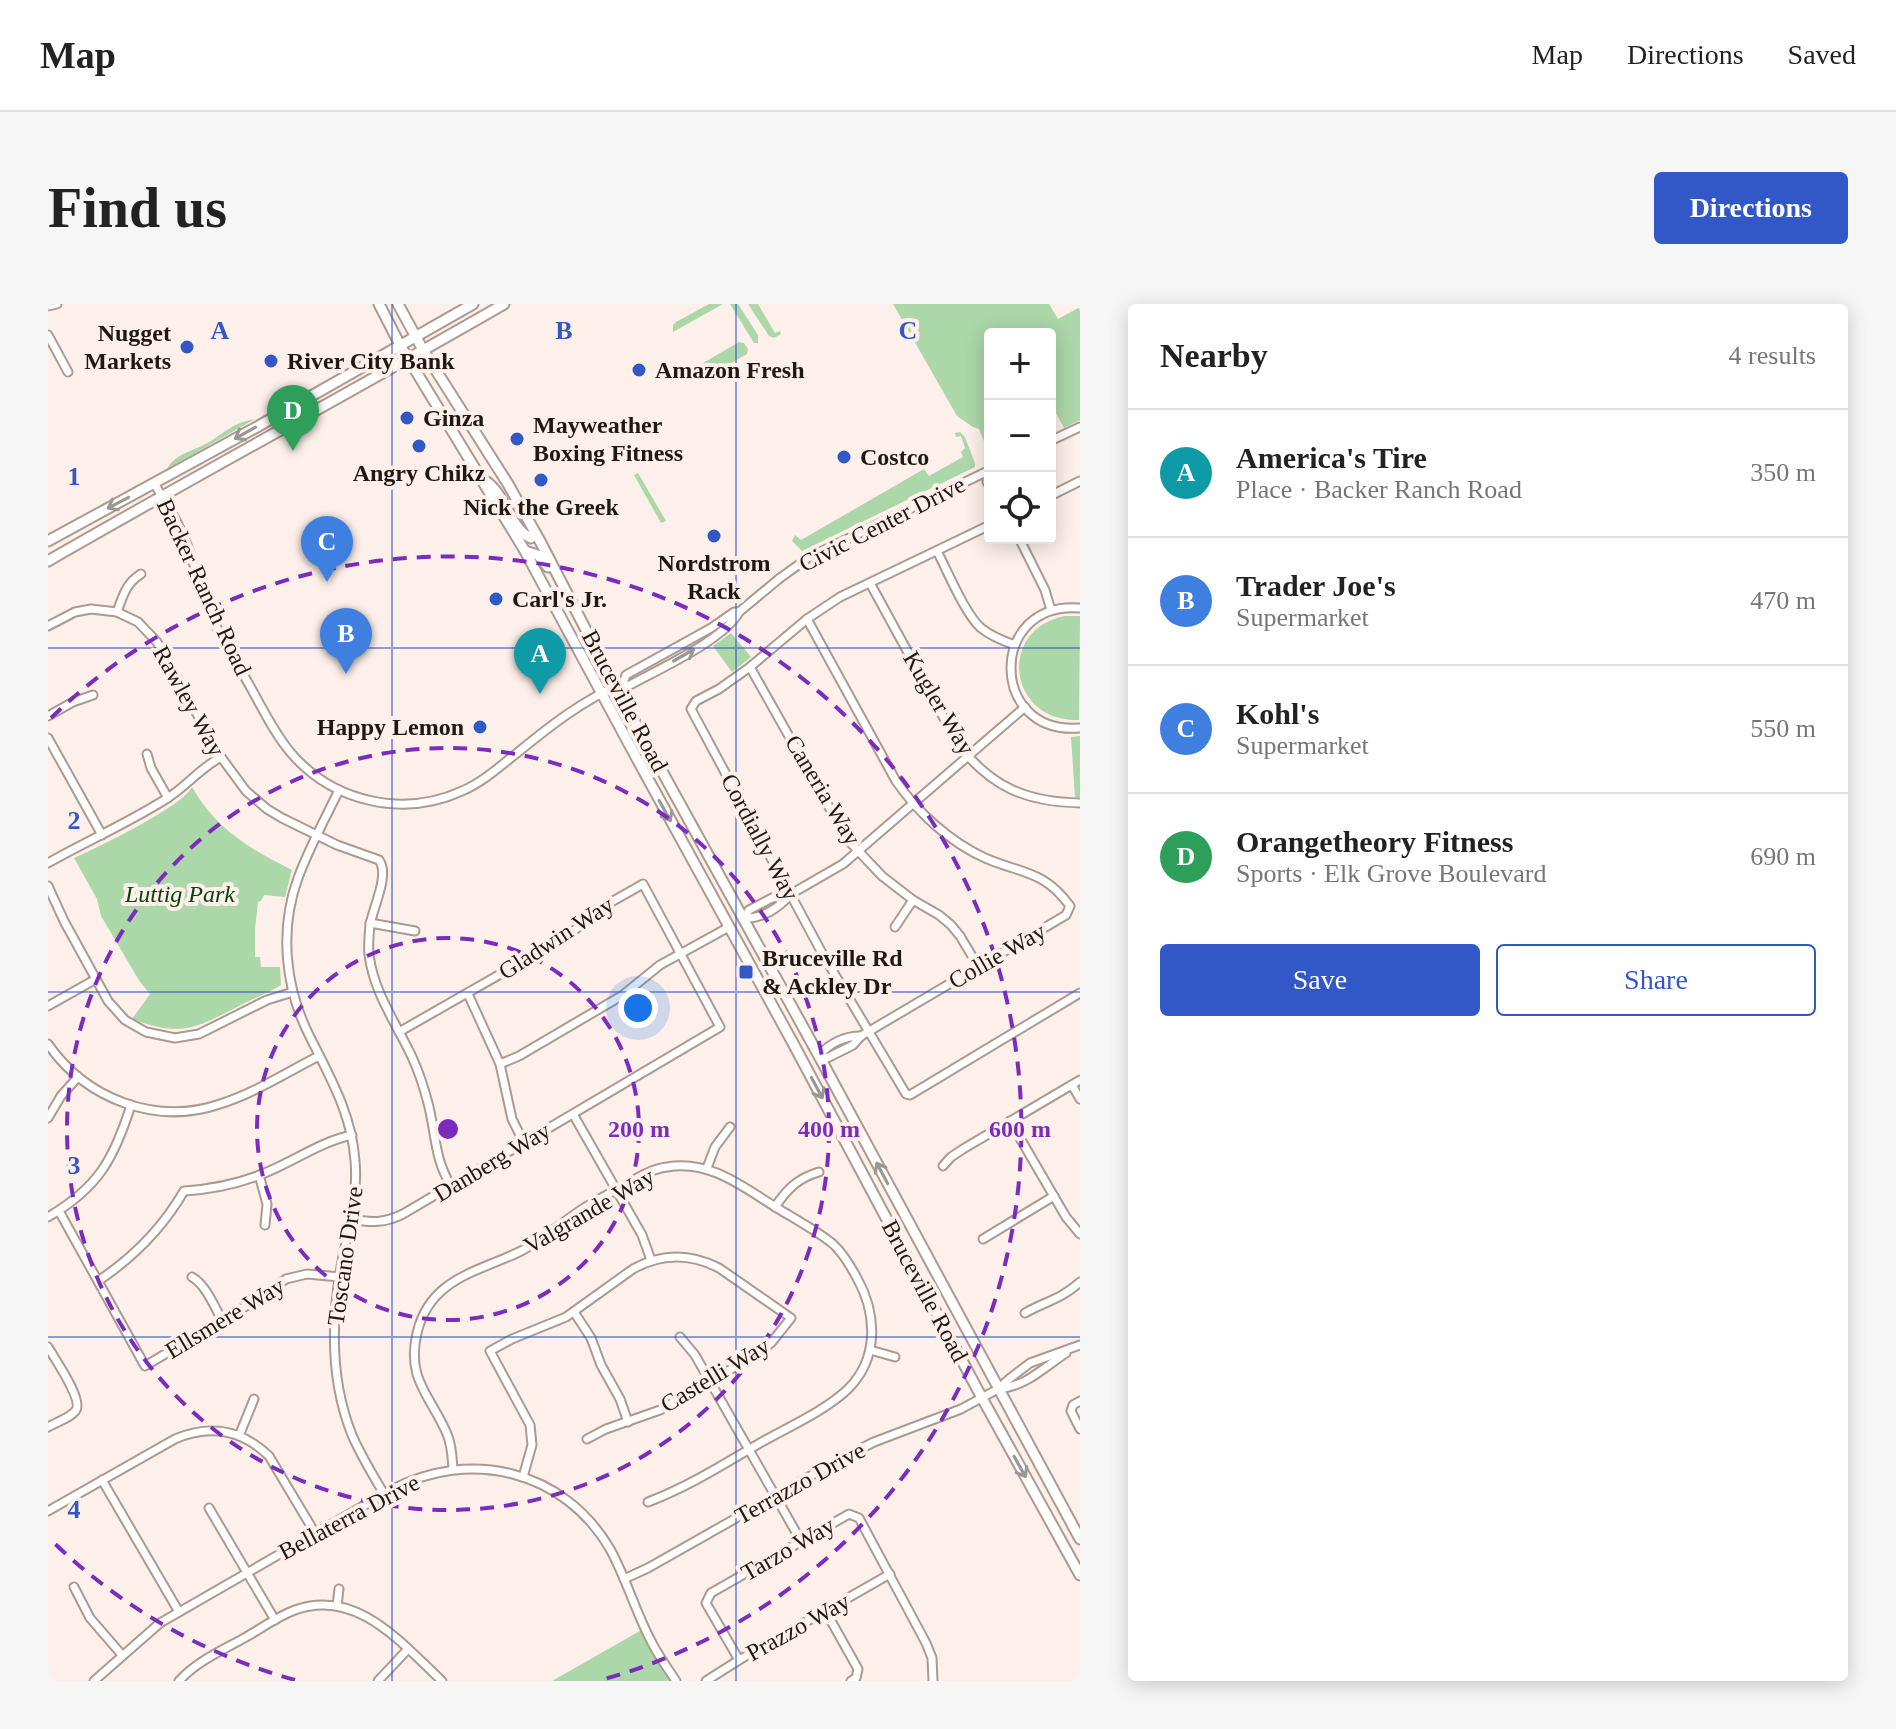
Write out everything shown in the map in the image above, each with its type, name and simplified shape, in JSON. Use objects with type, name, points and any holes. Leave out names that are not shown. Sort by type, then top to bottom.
[{"type":"main road","name":"Bruceville Road","points":[[379,304],[400,345],[525,551],[1080,1575]]},
{"type":"main road","name":"Bruceville Road","points":[[398,304],[415,337],[508,484],[619,684],[1080,1539]]},
{"type":"main road","points":[[48,541],[473,304]]},
{"type":"main road","points":[[48,561],[504,304]]},
{"type":"main road","name":"Bruceville Road","points":[[481,478],[496,490],[522,533],[531,538],[536,534]]},
{"type":"main road","name":"Bruceville Road","points":[[525,551],[543,559],[563,595],[576,610]]},
{"type":"main road","name":"Bruceville Road","points":[[696,866],[712,883],[730,913],[744,918]]},
{"type":"main road","name":"Bruceville Road","points":[[772,1006],[787,1023],[805,1054],[819,1056]]},
{"type":"street","points":[[48,306],[57,304]]},
{"type":"street","points":[[48,335],[68,372]]},
{"type":"street","points":[[1056,438],[1080,427]]},
{"type":"street","name":"Civic Center Drive","points":[[601,693],[619,684],[626,675],[734,612],[739,612],[808,558],[984,474]]},
{"type":"street","name":"Backer Ranch Road","points":[[154,483],[185,539],[216,626],[278,736],[305,767],[339,790],[388,804],[411,804],[445,798],[480,781],[560,719],[601,693]]},
{"type":"street","points":[[1056,494],[1078,485]]},
{"type":"street","name":"Cordially Way","points":[[984,528],[840,597],[807,619],[750,667],[696,701],[691,709],[865,1034],[904,1093],[910,1095],[1080,993]]},
{"type":"street","points":[[1022,544],[1045,590],[1051,610]]},
{"type":"street","points":[[937,551],[972,617],[992,635],[1015,645]]},
{"type":"street","points":[[48,626],[75,612],[91,609],[117,612],[126,588],[141,574]]},
{"type":"street","name":"Kugler Way","points":[[870,583],[958,744],[969,756],[985,772],[1013,791],[1036,800],[1080,803]]},
{"type":"street","points":[[1080,608],[1051,610],[1028,626],[1015,645],[1010,664],[1016,693],[1025,707],[1045,723],[1080,728]]},
{"type":"street","name":"Rawley Way","points":[[117,612],[138,622],[157,642],[221,757],[239,783],[259,803],[282,818],[337,845],[375,858],[382,864],[384,869],[370,923]]},
{"type":"street","name":"Collie Way","points":[[807,619],[896,781],[914,805],[963,846],[985,858],[1042,878],[1070,906],[1066,915],[865,1034],[844,1038],[819,1056]]},
{"type":"street","name":"Caneria Way","points":[[750,667],[841,829],[882,876],[951,925],[978,966]]},
{"type":"street","points":[[48,716],[93,695]]},
{"type":"street","points":[[744,918],[749,910],[772,898],[791,894],[830,873],[859,852],[1025,707]]},
{"type":"street","points":[[48,738],[102,835]]},
{"type":"street","points":[[147,754],[151,768],[168,798]]},
{"type":"street","points":[[48,863],[168,798],[201,769],[221,757]]},
{"type":"street","name":"Toscano Drive","points":[[339,790],[297,880],[290,912],[287,960],[293,992],[305,1026],[343,1104],[352,1135],[356,1177],[352,1219],[340,1277],[334,1360],[340,1396],[353,1437],[384,1494]]},
{"type":"street","name":"Gladwin Way","points":[[399,1032],[567,936],[606,905],[643,884],[681,954]]},
{"type":"street","points":[[48,886],[108,1001],[125,1020],[146,1032],[175,1038],[199,1034],[267,1000],[293,992]]},
{"type":"street","points":[[895,927],[913,900]]},
{"type":"street","points":[[415,931],[370,923],[369,950],[374,980],[421,1080],[441,1169],[451,1186]]},
{"type":"street","points":[[500,1064],[623,995],[649,972],[729,927]]},
{"type":"street","name":"Danberg Way","points":[[352,1219],[386,1221],[403,1214],[720,1027],[681,954]]},
{"type":"street","points":[[48,1006],[96,979]]},
{"type":"street","points":[[468,994],[500,1064],[512,1119],[524,1143]]},
{"type":"street","points":[[48,1044],[77,1078],[105,1095],[131,1105],[177,1112],[218,1105],[319,1056]]},
{"type":"street","points":[[48,1118],[77,1078]]},
{"type":"street","points":[[943,1166],[963,1149],[1080,1080]]},
{"type":"street","points":[[1072,1085],[1080,1099]]},
{"type":"street","points":[[48,1217],[77,1198],[101,1173],[118,1144],[131,1105]]},
{"type":"street","points":[[573,1114],[642,1235],[651,1260]]},
{"type":"street","points":[[1010,1121],[1066,1217],[1080,1234]]},
{"type":"street","points":[[707,1168],[715,1147],[730,1127]]},
{"type":"street","points":[[98,1281],[147,1242],[184,1191],[219,1187],[259,1175],[328,1142],[352,1135]]},
{"type":"street","name":"Valgrande Way","points":[[453,1469],[448,1436],[424,1395],[416,1370],[417,1330],[436,1296],[453,1281],[531,1246],[581,1210],[644,1174],[665,1167],[691,1165],[729,1178],[834,1245],[850,1264],[866,1295],[873,1333],[870,1350],[857,1378],[836,1399],[672,1493],[648,1502]]},
{"type":"street","points":[[775,1207],[792,1185],[819,1172]]},
{"type":"street","points":[[259,1175],[267,1204],[265,1225]]},
{"type":"street","points":[[983,1239],[1054,1196]]},
{"type":"street","name":"Ellsmere Way","points":[[59,1211],[145,1366],[293,1276],[340,1277]]},
{"type":"street","name":"Castelli Way","points":[[523,1477],[532,1445],[530,1425],[490,1351],[574,1312],[633,1269],[651,1260],[676,1256],[708,1262],[791,1318],[765,1349],[660,1410],[587,1439]]},
{"type":"street","points":[[192,1277],[203,1287],[222,1320]]},
{"type":"street","points":[[1025,1313],[1069,1292],[1080,1282]]},
{"type":"street","points":[[574,1312],[591,1338],[628,1422]]},
{"type":"street","points":[[680,1337],[695,1355],[801,1541]]},
{"type":"street","points":[[1080,1345],[1037,1375],[1013,1387],[998,1389],[1030,1363],[1080,1345]]},
{"type":"street","points":[[48,1347],[78,1404],[73,1413],[48,1427]]},
{"type":"street","points":[[870,1350],[895,1357]]},
{"type":"street","name":"Terrazzo Drive","points":[[624,1579],[862,1448],[942,1418],[998,1389]]},
{"type":"street","points":[[239,1436],[254,1399]]},
{"type":"street","points":[[1080,1401],[1073,1405],[1071,1411],[1080,1429]]},
{"type":"street","points":[[48,1511],[186,1434],[215,1430],[239,1436],[269,1456],[315,1533]]},
{"type":"street","name":"Bellaterra Drive","points":[[94,1681],[160,1623],[384,1494],[424,1475],[453,1469],[488,1469],[523,1477],[555,1492],[592,1524],[610,1549],[649,1637],[676,1681]]},
{"type":"street","points":[[102,1480],[179,1612]]},
{"type":"street","points":[[209,1508],[275,1620]]},
{"type":"street","name":"Tarzo Way","points":[[739,1660],[706,1603],[711,1593],[849,1514],[859,1518],[926,1643],[933,1667],[933,1681]]},
{"type":"street","name":"Prazzo Way","points":[[706,1681],[890,1574]]},
{"type":"street","points":[[74,1587],[90,1618],[122,1655]]},
{"type":"street","points":[[337,1606],[339,1589]]},
{"type":"street","points":[[179,1681],[197,1665],[293,1611],[306,1607],[337,1606],[358,1611],[373,1620],[442,1681]]},
{"type":"street","points":[[826,1612],[858,1669],[856,1678],[851,1681]]},
{"type":"street","points":[[378,1681],[408,1649]]},
{"type":"green space","points":[[709,304],[723,304],[673,332],[676,322]]},
{"type":"green space","points":[[730,304],[738,304],[758,335],[758,343],[754,343]]},
{"type":"green space","points":[[748,304],[758,304],[775,333],[780,331],[781,334],[774,338],[769,336]]},
{"type":"green space","points":[[893,304],[1049,304],[1058,319],[1080,307],[1080,420],[1064,428],[1056,413],[1056,328],[984,328],[984,441],[979,429],[957,416]]},
{"type":"green space","points":[[739,342],[748,349],[747,354],[703,377],[698,366]]},
{"type":"green space","points":[[255,419],[167,469],[180,456],[236,425]]},
{"type":"green space","points":[[960,432],[965,437],[975,467],[802,551],[792,541],[795,535],[801,540],[924,469],[929,476],[963,457],[961,452],[965,448],[961,436],[956,437],[955,433]]},
{"type":"green space","points":[[638,473],[666,521],[661,523],[634,475]]},
{"type":"green space","points":[[1065,616],[1080,616],[1079,720],[1055,717],[1037,707],[1025,692],[1020,674],[1020,655],[1028,638],[1043,624]]},
{"type":"green space","points":[[731,633],[751,657],[732,672],[713,646]]},
{"type":"green space","points":[[1080,736],[1080,797],[1075,797],[1071,737]]},
{"type":"green space","name":"Luttig Park","points":[[192,787],[212,815],[235,836],[292,870],[285,897],[264,895],[258,902],[255,929],[255,957],[260,957],[261,967],[280,967],[281,985],[200,1025],[164,1028],[132,1019],[150,994],[101,916],[97,899],[74,858],[157,815]]},
{"type":"green space","points":[[645,1628],[676,1681],[552,1681]]},
{"type":"place","name":"Nugget Markets","points":[[187,347]]},
{"type":"place","name":"River City Bank","points":[[271,361]]},
{"type":"place","name":"Amazon Fresh","points":[[639,370]]},
{"type":"place","name":"Ginza","points":[[407,418]]},
{"type":"place","name":"Mayweather Boxing Fitness","points":[[517,439]]},
{"type":"place","name":"Angry Chikz","points":[[419,446]]},
{"type":"place","name":"Orangetheory Fitness","points":[[293,451]]},
{"type":"place","name":"Costco","points":[[844,457]]},
{"type":"place","name":"Nick the Greek","points":[[541,480]]},
{"type":"place","name":"Nordstrom Rack","points":[[714,536]]},
{"type":"place","name":"Kohl's","points":[[327,582]]},
{"type":"place","name":"Carl's Jr.","points":[[496,599]]},
{"type":"place","name":"Trader Joe's","points":[[346,674]]},
{"type":"place","name":"America's Tire","points":[[540,694]]},
{"type":"place","name":"Happy Lemon","points":[[480,727]]},
{"type":"place","name":"Bruceville Rd & Ackley Dr","points":[[746,972]]}]
